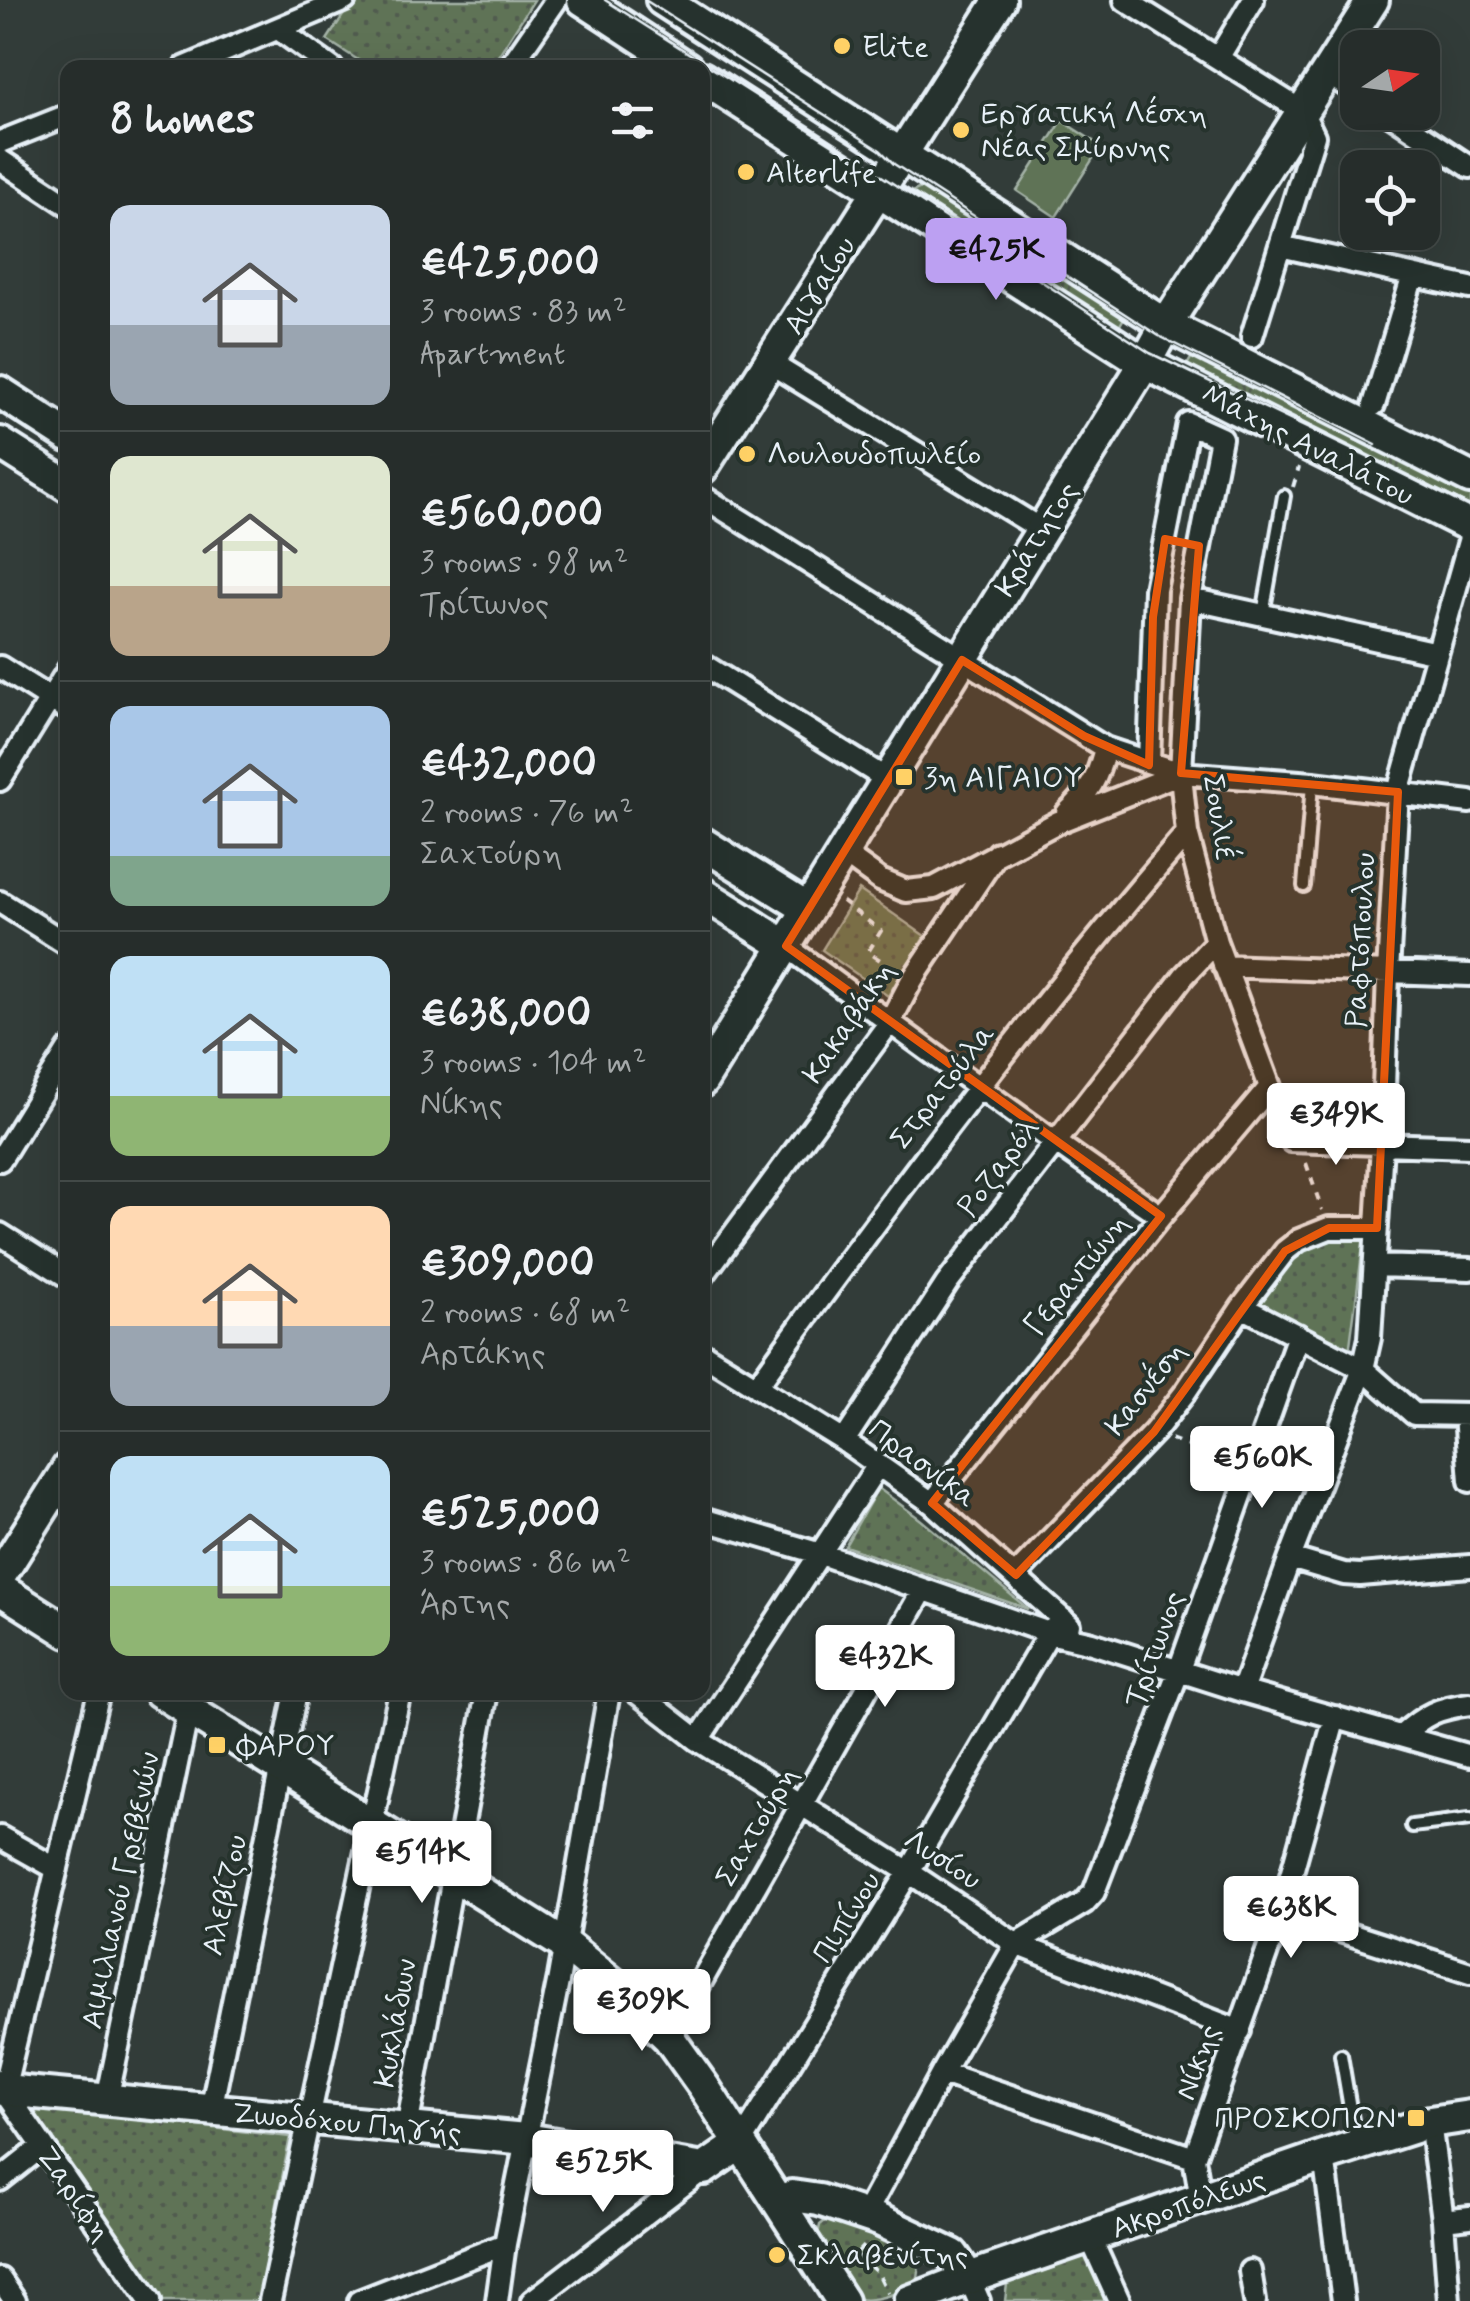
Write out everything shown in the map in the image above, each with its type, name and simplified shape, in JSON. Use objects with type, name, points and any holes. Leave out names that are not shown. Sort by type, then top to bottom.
[{"type":"street","points":[[203,60],[345,0]]},
{"type":"street","points":[[515,60],[556,0]]},
{"type":"street","points":[[583,0],[675,60]]},
{"type":"street","name":"Μάχης Αναλάτου","points":[[662,0],[1166,325],[1470,478]]},
{"type":"street","name":"Αιγαίου","points":[[710,456],[1000,0]]},
{"type":"street","points":[[1125,0],[1302,111],[1314,136],[1252,336]]},
{"type":"street","points":[[1218,58],[1254,0]]},
{"type":"street","name":"Κράτητος","points":[[710,1067],[1166,325],[1373,0]]},
{"type":"street","points":[[278,29],[321,60]]},
{"type":"street","points":[[1326,73],[1340,82]]},
{"type":"street","name":"Μάχης Αναλάτου","points":[[710,83],[1145,363],[1470,526]]},
{"type":"street","points":[[0,142],[60,118]]},
{"type":"street","points":[[1414,130],[1470,167]]},
{"type":"street","points":[[0,160],[60,200]]},
{"type":"street","points":[[1280,246],[1470,288]]},
{"type":"street","points":[[1374,405],[1413,276]]},
{"type":"street","points":[[770,362],[1042,530]]},
{"type":"street","points":[[0,392],[60,431]]},
{"type":"street","name":"Σουλιέ","points":[[1149,762],[1155,590],[1188,423],[1221,438],[1190,599],[1182,773],[1188,833],[1216,942],[1270,1086]]},
{"type":"street","points":[[0,442],[60,481]]},
{"type":"street","points":[[710,501],[1105,748],[1182,773],[1312,782],[1470,802]]},
{"type":"street","name":"Ραφτόπουλου","points":[[1242,1692],[1363,1369],[1370,1338],[1398,792],[1470,538]]},
{"type":"street","points":[[1165,539],[1199,546]]},
{"type":"street","points":[[1190,599],[1436,653]]},
{"type":"street","points":[[0,667],[59,704],[0,780]]},
{"type":"street","points":[[710,669],[888,780]]},
{"type":"street","name":"Κακαβάκη","points":[[1058,822],[1085,797],[1105,748]]},
{"type":"street","name":"Κακαβάκη","points":[[710,1266],[890,1022],[912,980],[997,854],[1058,822],[1182,773]]},
{"type":"street","name":"Στρατούλα","points":[[756,1386],[978,1085],[1188,833]]},
{"type":"street","points":[[710,847],[815,898]]},
{"type":"street","points":[[843,853],[880,880],[906,891],[934,888],[997,854]]},
{"type":"street","points":[[710,898],[786,946],[1054,1143],[1161,1216]]},
{"type":"street","points":[[0,902],[60,940]]},
{"type":"street","name":"Ροζαρόλ","points":[[844,1441],[947,1283],[1184,976],[1216,942]]},
{"type":"street","points":[[1224,966],[1470,975]]},
{"type":"street","points":[[0,1160],[60,1063]]},
{"type":"street","name":"Γεραντώνη","points":[[932,1504],[1161,1216],[1270,1086]]},
{"type":"street","points":[[1292,1141],[1470,1147]]},
{"type":"street","name":"Κασνέση","points":[[1016,1576],[1154,1432],[1284,1251],[1313,1232],[1344,1226],[1378,1228]]},
{"type":"street","points":[[0,1234],[60,1272]]},
{"type":"street","points":[[1376,1266],[1470,1269]]},
{"type":"street","points":[[1242,1306],[1363,1369],[1414,1414],[1468,1415],[1470,1481]]},
{"type":"street","name":"Τρίτωνος","points":[[1016,1944],[1084,1903],[1094,1892],[1179,1670],[1298,1335]]},
{"type":"street","name":"Πρασνίκα","points":[[710,1357],[844,1441],[932,1504],[1016,1576],[1056,1626],[1092,1643],[1179,1670]]},
{"type":"street","points":[[698,1740],[878,1465]]},
{"type":"street","points":[[0,1576],[60,1481]]},
{"type":"street","points":[[710,1521],[923,1590],[1056,1626]]},
{"type":"street","points":[[1290,1558],[1360,1576],[1470,1566]]},
{"type":"street","points":[[0,1590],[60,1627]]},
{"type":"street","name":"Σαχτούρη","points":[[669,2038],[923,1590]]},
{"type":"street","name":"Πιπίνου","points":[[740,2144],[1056,1626]]},
{"type":"street","points":[[1179,1670],[1242,1692],[1470,1756]]},
{"type":"street","points":[[2,2087],[97,1700]]},
{"type":"street","name":"Αλεβίζου","points":[[211,2110],[294,1700]]},
{"type":"street","points":[[270,2301],[398,1700]]},
{"type":"street","name":"Κυκλάδων","points":[[407,2128],[486,1700]]},
{"type":"street","points":[[497,2301],[609,1700]]},
{"type":"street","name":"Λυσίου","points":[[646,1700],[698,1740],[1016,1944],[1240,2031]]},
{"type":"street","points":[[190,1702],[280,1768],[564,1945],[611,1982],[669,2038],[842,2301]]},
{"type":"street","name":"Αιμιλιανού Γρεβενών","points":[[107,2100],[190,1702]]},
{"type":"street","points":[[1401,1736],[1430,1713],[1470,1704]]},
{"type":"street","name":"Νίκης","points":[[1201,2199],[1194,2158],[1281,1912],[1335,1717]]},
{"type":"street","points":[[0,1837],[57,1869]]},
{"type":"street","points":[[1281,1912],[1470,1974]]},
{"type":"street","points":[[872,2218],[942,2073],[1016,1944]]},
{"type":"street","points":[[942,2073],[1194,2158]]},
{"type":"street","name":"Ζωοδόχου Πηγής","points":[[2,2087],[526,2139],[704,2170]]},
{"type":"street","name":"Ζαρίφη","points":[[2,2087],[150,2301]]},
{"type":"street","name":"Ακροπόλεως","points":[[916,2298],[974,2290],[1090,2237],[1356,2145],[1430,2122],[1470,2116]]},
{"type":"street","points":[[1430,2122],[1449,2301]]},
{"type":"street","points":[[532,2301],[740,2144]]},
{"type":"street","points":[[0,2180],[42,2146]]},
{"type":"street","points":[[1324,2156],[1343,2301]]},
{"type":"street","points":[[778,2203],[792,2196],[819,2200],[908,2232],[953,2255],[974,2290]]},
{"type":"street","points":[[1442,2220],[1470,2217]]},
{"type":"street","points":[[908,2232],[928,2256],[931,2281],[916,2298]]},
{"type":"street","points":[[1090,2237],[1119,2301]]},
{"type":"street","points":[[359,2301],[506,2244]]},
{"type":"street","points":[[1250,2271],[1255,2301]]},
{"type":"street","points":[[0,2279],[16,2301]]},
{"type":"lane","points":[[1262,614],[1284,496]]},
{"type":"lane","points":[[1304,886],[1312,782]]},
{"type":"lane","points":[[1412,1826],[1470,1818]]},
{"type":"lane","points":[[1341,2055],[1356,2145]]},
{"type":"path","points":[[1284,496],[1294,486],[1305,443]]},
{"type":"path","points":[[815,898],[882,931],[868,952],[912,980]]},
{"type":"path","points":[[1154,1432],[1250,1470]]},
{"type":"path","points":[[826,2275],[857,2255],[872,2218]]},
{"type":"path","points":[[857,2255],[878,2273],[891,2301]]},
{"type":"highlighted area","points":[[1165,539],[1199,546],[1181,773],[1398,792],[1377,1228],[1329,1228],[1285,1251],[1154,1432],[1016,1575],[932,1503],[1161,1216],[786,946],[962,660],[1084,736],[1149,765],[1153,617]]},
{"type":"green space","points":[[353,0],[534,0],[495,60],[358,60],[327,40]]},
{"type":"green space","points":[[1062,121],[1101,146],[1056,217],[1017,191]]},
{"type":"green space","points":[[932,183],[1129,309],[1115,334],[905,195]]},
{"type":"green space","points":[[1197,348],[1470,485],[1470,514],[1182,374]]},
{"type":"green space","points":[[859,890],[925,936],[888,996],[822,950]]},
{"type":"green space","points":[[1364,1238],[1349,1353],[1257,1309],[1286,1264],[1316,1243]]},
{"type":"green space","points":[[878,1488],[920,1519],[1028,1609],[845,1546]]},
{"type":"green space","points":[[33,2107],[290,2137],[258,2301],[163,2301],[30,2116],[28,2111]]},
{"type":"green space","points":[[838,2217],[908,2251],[919,2273],[913,2284],[875,2299],[859,2299],[852,2294],[817,2240],[820,2225]]},
{"type":"green space","points":[[1087,2255],[1107,2301],[1005,2301],[1007,2284]]},
{"type":"tram line","points":[[605,0],[699,60]]},
{"type":"tram line","points":[[645,0],[880,150],[894,164],[1159,336],[1376,445]]},
{"type":"tram line","points":[[710,67],[1150,353],[1470,506]]},
{"type":"place","name":"Elite","points":[[842,46]]},
{"type":"place","name":"Εργατική Λέσχη Νέας Σμύρνης","points":[[961,130]]},
{"type":"place","name":"Alterlife","points":[[746,172]]},
{"type":"place","name":"Λουλουδοπωλείο","points":[[747,454]]},
{"type":"place","name":"3η ΑΙΓΑΙΟΥ","points":[[904,777]]},
{"type":"place","name":"ΦΑΡΟΥ","points":[[217,1745]]},
{"type":"place","name":"ΠΡΟΣΚΟΠΩΝ","points":[[1416,2118]]},
{"type":"place","name":"Σκλαβενίτης","points":[[777,2255]]}]
